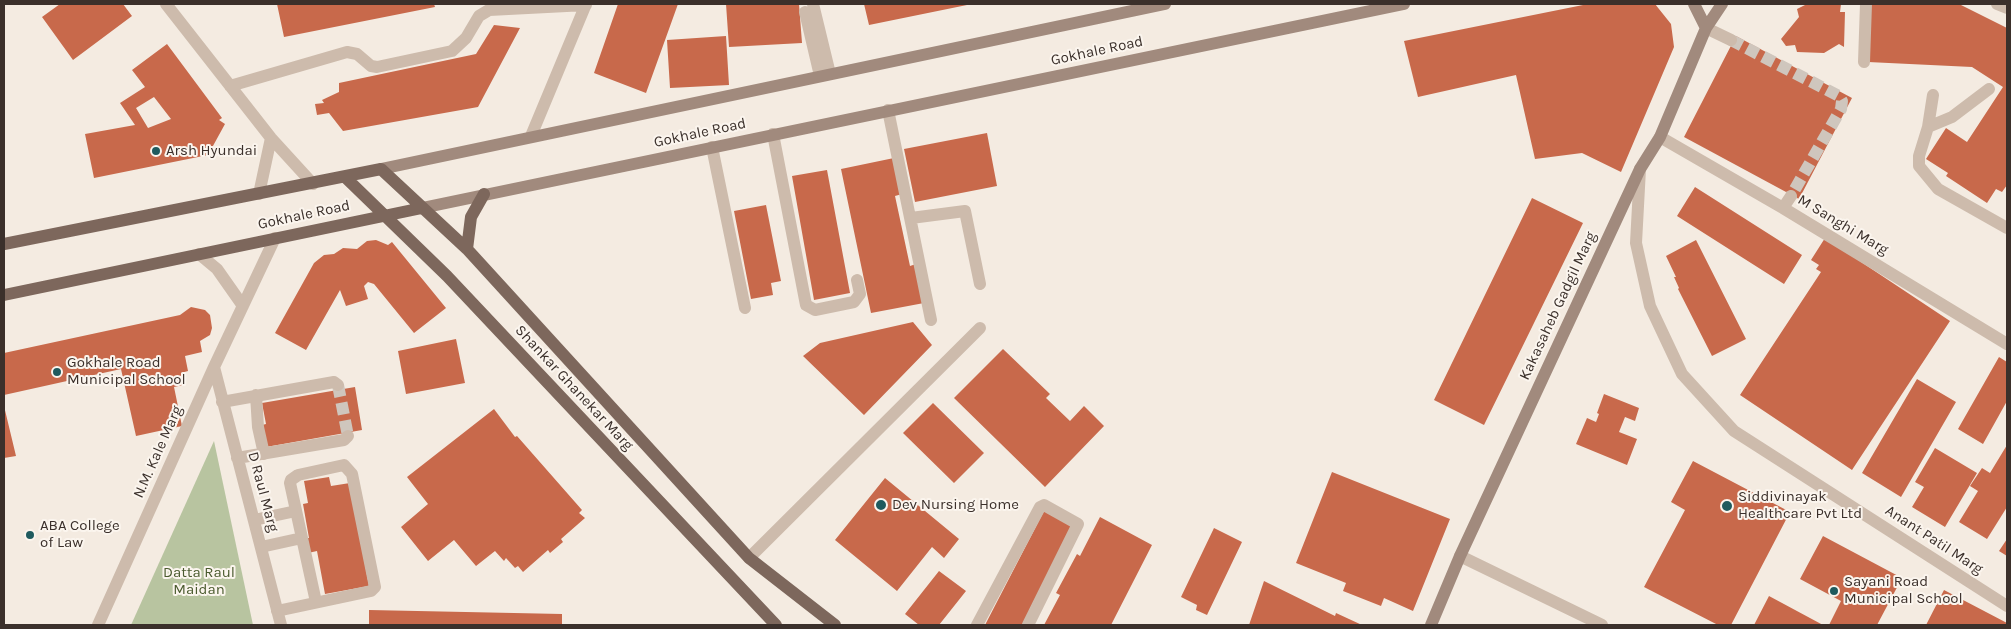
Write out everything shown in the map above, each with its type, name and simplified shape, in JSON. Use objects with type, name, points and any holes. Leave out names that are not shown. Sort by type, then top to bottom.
[{"type":"main road","name":"Gokhale Road","points":[[4,244],[313,184],[531,136],[1165,4]]},
{"type":"main road","name":"Gokhale Road","points":[[4,296],[484,194],[1404,4]]},
{"type":"main road","points":[[1694,4],[1706,28]]},
{"type":"main road","name":"Kakasaheb Gadgil Marg","points":[[1431,625],[1460,556],[1640,169],[1660,137],[1706,28],[1722,4]]},
{"type":"main road","points":[[381,169],[467,249],[749,558],[835,625]]},
{"type":"main road","name":"Shankar Ghanekar Marg","points":[[345,177],[447,276],[776,625]]},
{"type":"main road","points":[[467,249],[471,217],[484,194]]},
{"type":"street","points":[[166,4],[271,138],[313,184]]},
{"type":"street","points":[[230,86],[347,52],[357,54],[371,66],[377,67],[452,50],[466,38],[479,16],[489,10],[586,4],[531,136]]},
{"type":"street","points":[[1864,62],[1866,4]]},
{"type":"street","points":[[1997,4],[2007,8]]},
{"type":"street","points":[[809,8],[825,74]]},
{"type":"street","points":[[1706,28],[1731,40]]},
{"type":"street","points":[[1928,127],[1952,117],[1988,89]]},
{"type":"street","points":[[1933,95],[1928,127],[1919,156],[1919,166],[1938,189],[2007,228]]},
{"type":"street","points":[[888,110],[931,320]]},
{"type":"street","points":[[773,134],[806,305],[815,310],[854,302],[860,294],[857,280]]},
{"type":"street","name":"M Sanghi Marg","points":[[1660,137],[1783,208],[2007,344]]},
{"type":"street","points":[[259,194],[271,138]]},
{"type":"street","points":[[712,147],[745,308]]},
{"type":"street","name":"Anant Patil Marg","points":[[1640,169],[1636,243],[1650,306],[1682,374],[1734,431],[2007,606]]},
{"type":"street","points":[[1783,208],[1791,196]]},
{"type":"street","points":[[911,218],[964,211],[980,284]]},
{"type":"street","name":"N.M. Kale Marg","points":[[98,625],[242,306],[275,238]]},
{"type":"street","points":[[199,254],[217,269],[242,306]]},
{"type":"street","points":[[749,558],[980,328]]},
{"type":"street","name":"D Raul Marg","points":[[214,368],[281,625]]},
{"type":"street","points":[[222,402],[334,382],[338,385]]},
{"type":"street","points":[[256,396],[258,427],[264,454]]},
{"type":"street","points":[[237,458],[344,440],[348,436]]},
{"type":"street","points":[[277,611],[371,591],[375,587],[350,469],[344,465],[294,477],[290,484],[316,602]]},
{"type":"street","points":[[977,625],[1040,507],[1044,505],[1078,524],[1028,625]]},
{"type":"street","points":[[254,520],[296,511]]},
{"type":"street","points":[[261,547],[302,538]]},
{"type":"street","points":[[1460,556],[1602,625]]},
{"type":"green space","name":"Datta Raul Maidan","points":[[214,441],[253,625],[131,625]]},
{"type":"building","points":[[60,4],[123,4],[132,16],[73,60],[42,17]]},
{"type":"building","points":[[277,4],[434,4],[435,7],[284,37]]},
{"type":"building","points":[[618,4],[678,4],[646,93],[594,73]]},
{"type":"building","points":[[726,4],[799,4],[802,43],[729,47]]},
{"type":"building","points":[[864,4],[967,4],[967,5],[869,25]]},
{"type":"building","points":[[1588,4],[1655,4],[1671,24],[1674,47],[1621,172],[1582,153],[1535,159],[1516,75],[1418,97],[1404,41]]},
{"type":"building","points":[[1807,4],[1841,4],[1840,12],[1845,12],[1844,47],[1839,44],[1824,53],[1797,52],[1795,45],[1786,46],[1781,39],[1799,17],[1797,9]]},
{"type":"building","points":[[1871,4],[1961,5],[2007,28],[2007,185],[2002,192],[1996,189],[1987,203],[1946,176],[1948,173],[1926,159],[1946,128],[1967,142],[2003,87],[1972,67],[1868,62]]},
{"type":"building","points":[[494,25],[520,28],[478,107],[343,131],[329,113],[317,115],[315,104],[324,103],[322,100],[339,92],[339,83],[476,54]]},
{"type":"building","points":[[726,36],[729,85],[670,88],[667,40]]},
{"type":"building","points":[[1736,36],[1852,98],[1799,199],[1684,137]]},
{"type":"building","points":[[167,44],[222,118],[219,120],[225,124],[208,155],[94,178],[85,134],[135,125],[120,103],[145,87],[132,70]],"holes":[[[154,97],[171,119],[148,128],[136,108]]]},
{"type":"building","points":[[987,133],[997,186],[915,202],[904,149]]},
{"type":"building","points":[[894,158],[902,194],[895,196],[910,266],[916,264],[924,303],[871,313],[841,169]]},
{"type":"building","points":[[827,170],[850,293],[814,300],[792,176]]},
{"type":"building","points":[[1695,187],[1802,255],[1784,284],[1677,216]]},
{"type":"building","points":[[1532,198],[1583,223],[1484,425],[1434,400]]},
{"type":"building","points":[[766,205],[781,281],[771,283],[773,295],[751,299],[734,211]]},
{"type":"building","points":[[1825,238],[1950,321],[1852,470],[1740,395],[1821,272],[1816,269],[1819,265],[1811,260]]},
{"type":"building","points":[[376,240],[388,245],[392,242],[446,308],[414,333],[374,284],[368,282],[364,286],[368,299],[346,306],[340,290],[306,350],[275,333],[314,263],[324,255],[334,254],[343,248],[357,249],[367,241]]},
{"type":"building","points":[[1696,240],[1746,339],[1712,356],[1678,289],[1674,277],[1676,277],[1666,256]]},
{"type":"building","name":"Gokhale Road Municipal School","points":[[191,307],[205,310],[210,315],[212,328],[210,335],[200,341],[202,352],[185,356],[188,371],[181,373],[183,385],[174,387],[182,426],[136,436],[121,369],[4,395],[4,353],[180,315]]},
{"type":"building","points":[[913,322],[932,345],[864,415],[803,356],[820,343]]},
{"type":"building","points":[[456,339],[465,383],[406,394],[398,351]]},
{"type":"building","points":[[1003,349],[1050,394],[1046,398],[1070,421],[1084,406],[1104,426],[1045,487],[954,398]]},
{"type":"building","points":[[1999,357],[2007,362],[2007,401],[1983,444],[1958,429]]},
{"type":"building","points":[[1917,379],[1956,402],[1901,497],[1862,473]]},
{"type":"building","points":[[355,387],[362,430],[266,447],[262,425],[266,424],[262,403]]},
{"type":"building","points":[[1604,394],[1639,408],[1635,421],[1625,417],[1619,432],[1637,439],[1627,465],[1576,444],[1587,418],[1596,422],[1599,414],[1597,413]]},
{"type":"building","points":[[933,403],[984,453],[954,483],[903,433]]},
{"type":"building","points":[[4,406],[16,456],[4,458]]},
{"type":"building","points":[[494,409],[515,437],[517,436],[582,510],[579,513],[585,518],[561,539],[563,542],[550,553],[548,550],[523,572],[518,566],[515,568],[506,558],[504,561],[495,551],[476,566],[454,540],[428,561],[401,527],[428,504],[407,477]]},
{"type":"building","points":[[2007,445],[2007,507],[1987,539],[1959,522],[1978,491],[1970,486],[1982,468],[1990,473]]},
{"type":"building","points":[[1935,448],[1977,473],[1945,527],[1912,507],[1924,487],[1915,482]]},
{"type":"building","points":[[1693,461],[1790,512],[1731,625],[1718,625],[1644,587],[1685,510],[1671,502]]},
{"type":"building","points":[[1332,472],[1450,519],[1413,611],[1384,598],[1381,606],[1343,591],[1346,583],[1296,563]]},
{"type":"building","points":[[329,477],[331,486],[350,483],[369,586],[325,594],[317,551],[308,553],[305,538],[309,538],[303,504],[308,503],[304,481]]},
{"type":"building","points":[[885,478],[959,539],[944,558],[932,547],[897,591],[835,540]]},
{"type":"building","points":[[1044,511],[1074,526],[1022,625],[985,625]]},
{"type":"building","points":[[1100,517],[1152,545],[1111,625],[1044,625],[1060,595],[1056,593],[1077,554],[1080,556]]},
{"type":"building","points":[[1214,528],[1242,542],[1207,615],[1196,610],[1197,605],[1181,597]]},
{"type":"building","points":[[1823,536],[1902,578],[1877,625],[1829,625],[1841,601],[1800,579]]},
{"type":"building","points":[[2007,539],[2007,556],[1999,551]]},
{"type":"building","points":[[939,571],[966,591],[939,625],[919,625],[905,614]]},
{"type":"building","points":[[1264,581],[1335,616],[1336,613],[1362,625],[1249,625]]},
{"type":"building","points":[[1944,590],[2007,623],[2007,625],[1926,625]]},
{"type":"building","points":[[1769,596],[1823,625],[1754,625]]},
{"type":"building","points":[[369,610],[562,614],[562,625],[369,625]]},
{"type":"tunnel","points":[[1731,40],[1839,96],[1842,101],[1841,109],[1791,196]]},
{"type":"tunnel","points":[[338,385],[348,436]]},
{"type":"place","name":"Arsh Hyundai","points":[[156,151]]},
{"type":"place","name":"Gokhale Road Municipal School","points":[[57,372]]},
{"type":"place","name":"Dev Nursing Home","points":[[881,505]]},
{"type":"place","name":"Siddivinayak Healthcare Pvt Ltd","points":[[1727,506]]},
{"type":"place","name":"ABA College of Law","points":[[30,535]]},
{"type":"place","name":"Sayani Road Municipal School","points":[[1834,591]]}]
